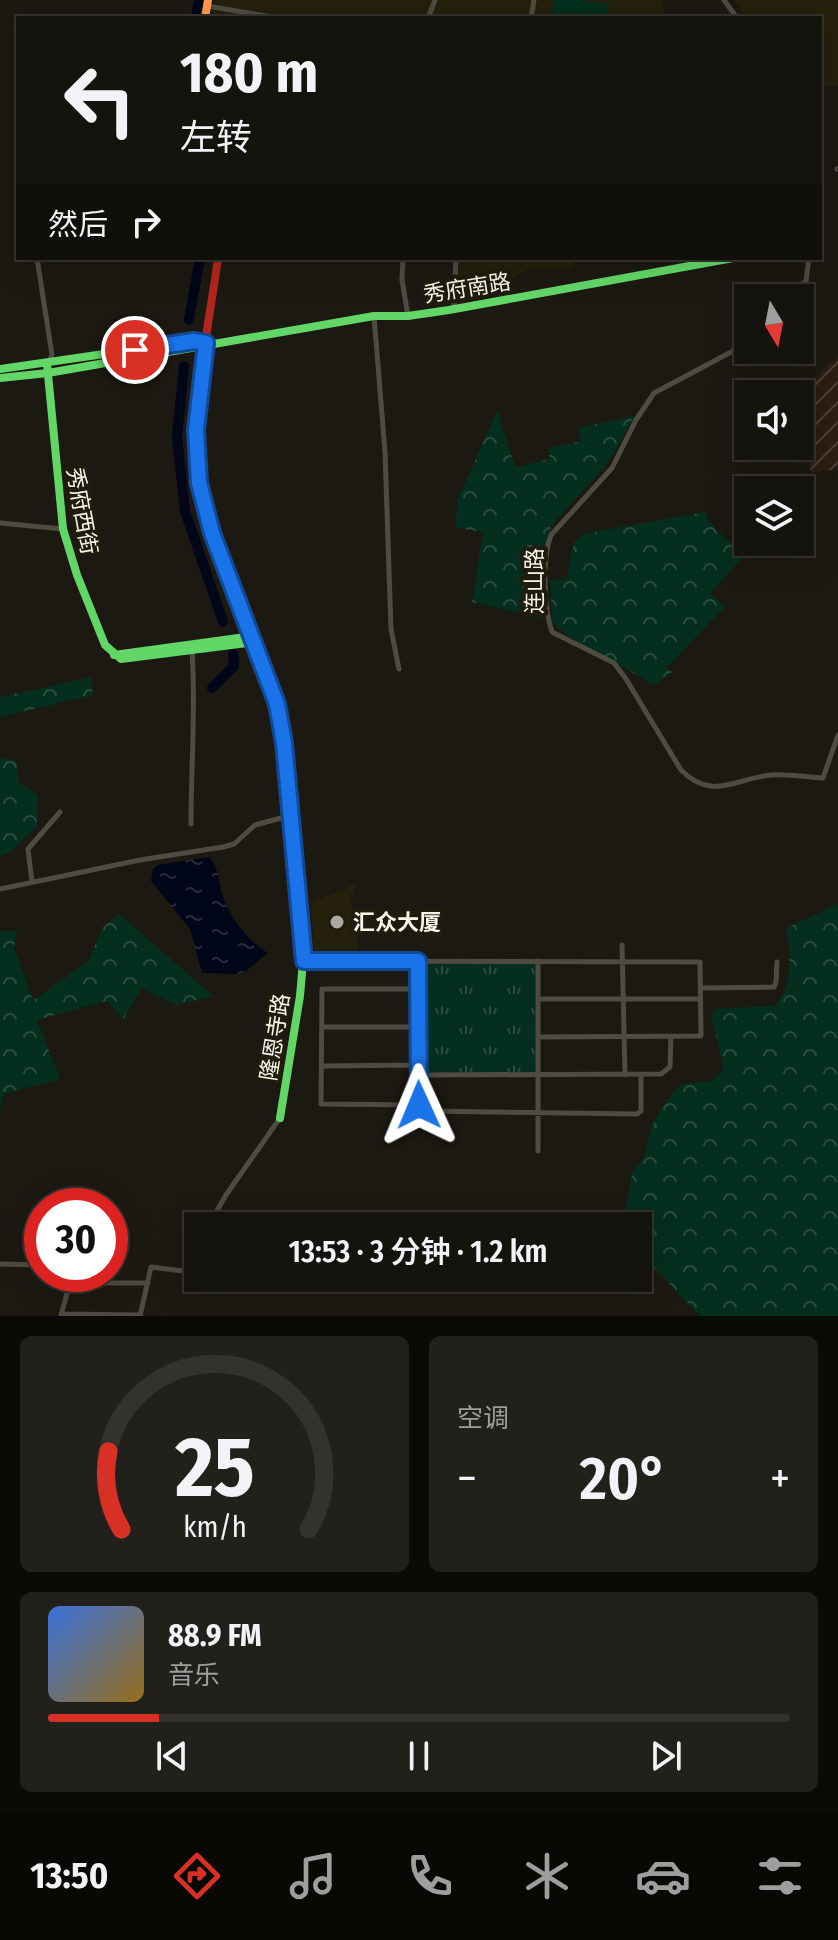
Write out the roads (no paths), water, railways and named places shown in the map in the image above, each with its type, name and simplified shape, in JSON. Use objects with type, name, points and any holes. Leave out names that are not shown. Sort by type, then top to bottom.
[{"type":"street","points":[[208,3],[269,16]]},
{"type":"street","points":[[37,260],[52,355],[47,368]]},
{"type":"street","name":"隆恩寺路","points":[[218,260],[196,430],[199,483],[212,533],[277,704],[292,815],[304,961],[280,1118]]},
{"type":"street","points":[[403,260],[402,280],[408,316]]},
{"type":"street","points":[[454,309],[456,260]]},
{"type":"street","name":"秀府南路","points":[[0,378],[47,368],[187,350],[206,343],[374,316],[408,316],[454,309],[722,260]]},
{"type":"street","points":[[802,284],[806,281],[809,260]]},
{"type":"street","points":[[374,316],[385,452],[391,629],[399,669]]},
{"type":"street","name":"连山路","points":[[734,349],[654,393],[636,420],[612,468],[551,535],[545,567],[548,621],[552,632],[614,663],[681,770],[704,786],[721,787],[770,775],[823,778],[838,735]]},
{"type":"street","name":"秀府南路","points":[[0,369],[47,368]]},
{"type":"street","name":"秀府西街","points":[[47,368],[63,529],[82,589],[105,645],[114,655]]},
{"type":"street","points":[[0,523],[63,529]]},
{"type":"street","points":[[114,655],[121,659],[254,639]]},
{"type":"street","points":[[114,655],[254,639]]},
{"type":"street","points":[[191,824],[195,699],[192,650]]},
{"type":"street","points":[[32,882],[28,849],[60,812]]},
{"type":"street","points":[[0,889],[140,860],[223,847],[234,844],[255,825],[292,815]]},
{"type":"street","points":[[622,945],[625,1075]]},
{"type":"street","points":[[304,961],[700,962],[701,1036],[539,1037]]},
{"type":"street","points":[[418,961],[419,1105],[424,1111],[637,1114],[641,1111],[641,1075]]},
{"type":"street","points":[[538,961],[538,1151]]},
{"type":"street","points":[[700,988],[774,987],[777,962]]},
{"type":"street","points":[[419,989],[322,989],[321,1104],[419,1105]]},
{"type":"street","points":[[538,999],[700,999]]},
{"type":"street","points":[[322,1027],[419,1027]]},
{"type":"street","points":[[419,1075],[661,1074],[670,1067],[671,1036]]},
{"type":"street","points":[[322,1066],[419,1065]]},
{"type":"street","points":[[216,1212],[280,1118]]},
{"type":"street","points":[[0,1264],[24,1265]]},
{"type":"street","points":[[68,1292],[62,1315],[140,1316],[151,1267],[184,1269]]},
{"type":"street","points":[[128,1283],[148,1283]]},
{"type":"water","points":[[209,857],[234,919],[253,942],[268,953],[242,974],[202,973],[190,929],[151,881],[153,869],[158,865]]},
{"type":"waterway","points":[[196,16],[199,0]]},
{"type":"waterway","points":[[189,320],[200,260]]},
{"type":"waterway","points":[[184,366],[177,437],[185,511],[223,622]]},
{"type":"waterway","points":[[212,688],[234,666],[233,653]]},
{"type":"place","name":"汇众大厦","points":[[337,922]]}]
